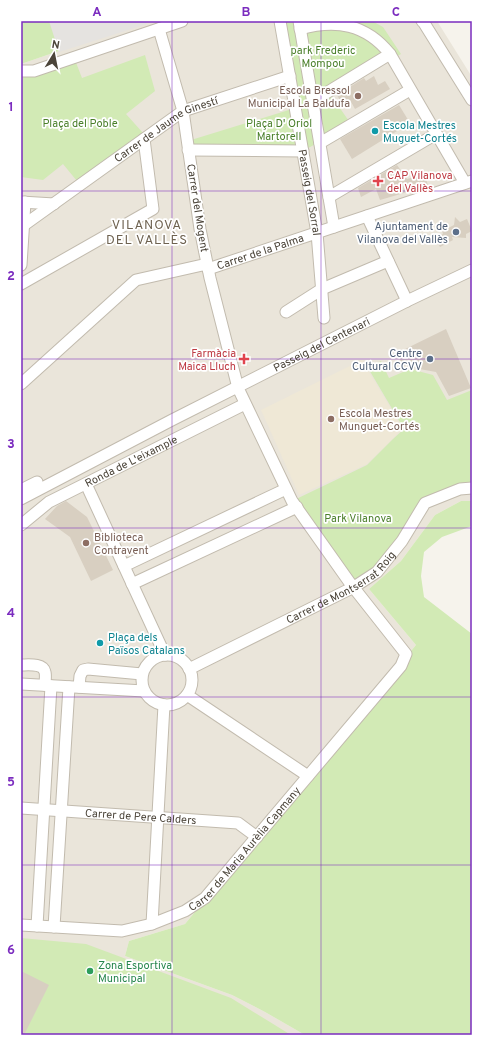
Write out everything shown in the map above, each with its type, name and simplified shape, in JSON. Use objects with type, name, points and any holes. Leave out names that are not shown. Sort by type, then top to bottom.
[{"type":"street","points":[[21,72],[34,71],[182,21]]},
{"type":"street","name":"Passeig del Sorral","points":[[280,21],[317,233],[324,318]]},
{"type":"street","points":[[422,21],[472,100]]},
{"type":"street","points":[[300,25],[311,26],[326,24],[350,26],[360,29],[373,37],[383,46],[390,54],[436,134],[468,182]]},
{"type":"street","name":"Passeig del Sorral","points":[[300,25],[334,227]]},
{"type":"street","name":"Carrer del Mogent","points":[[159,28],[183,111],[200,229],[238,388],[292,501],[354,587],[406,654]]},
{"type":"street","points":[[312,101],[390,54]]},
{"type":"street","points":[[21,78],[28,76],[34,71]]},
{"type":"street","name":"Carrer de Jaume Ginestí","points":[[24,225],[183,111],[290,76]]},
{"type":"street","points":[[320,143],[410,90]]},
{"type":"street","points":[[329,197],[436,134]]},
{"type":"street","points":[[21,284],[153,209],[144,139]]},
{"type":"street","points":[[188,150],[303,151]]},
{"type":"street","name":"Carrer de la Palma","points":[[21,384],[136,280],[208,266],[317,233],[468,182]]},
{"type":"street","points":[[21,265],[24,225],[23,202],[54,204]]},
{"type":"street","points":[[366,216],[407,301]]},
{"type":"street","points":[[286,312],[322,289],[388,260]]},
{"type":"street","name":"Passeig del Centenari","points":[[21,499],[172,420],[238,388],[407,301],[472,270]]},
{"type":"street","name":"Ronda de L'eixample","points":[[21,526],[49,502],[245,404]]},
{"type":"street","name":"Passeig del Centenari","points":[[21,490],[127,438],[172,420]]},
{"type":"street","points":[[86,484],[165,655]]},
{"type":"street","name":"Carrer de Montserrat Roig","points":[[189,669],[354,587],[377,572],[402,541],[424,503],[460,489],[472,488]]},
{"type":"street","points":[[124,566],[286,489]]},
{"type":"street","points":[[132,584],[297,507]]},
{"type":"street","name":"Carrer de Maria Aurèlia Capmany","points":[[21,925],[122,931],[152,924],[185,910],[205,898],[401,666],[406,654]]},
{"type":"street","points":[[165,655],[177,657],[184,662],[189,669],[192,677],[191,687],[187,695],[182,700],[174,704],[159,704],[152,701],[146,695],[142,685],[142,674],[149,661],[165,655]]},
{"type":"street","points":[[21,665],[38,666],[42,668],[45,671],[48,686],[44,810],[37,926]]},
{"type":"street","points":[[54,927],[61,811],[74,687],[83,670],[88,669],[142,674]]},
{"type":"street","points":[[21,684],[144,691]]},
{"type":"street","points":[[187,695],[308,776]]},
{"type":"street","points":[[152,924],[164,704]]},
{"type":"street","name":"Carrer de Pere Calders","points":[[21,808],[238,822],[256,837]]},
{"type":"shaded area","points":[[49,21],[146,21],[147,24],[59,52]]},
{"type":"shaded area","points":[[146,21],[437,21],[472,77],[472,501],[461,501],[435,515],[401,561],[369,589],[416,645],[185,924],[129,941],[125,956],[232,995],[305,1035],[21,1035],[21,64]]},
{"type":"shaded area","name":"Escola Mestres Munguet-Cortés","points":[[362,360],[403,429],[367,464],[299,495],[261,410]]},
{"type":"green space","points":[[21,21],[146,21],[21,64]]},
{"type":"green space","name":"park Frederic Mompou","points":[[280,21],[372,21],[383,27],[401,54],[330,94],[351,124],[303,151]]},
{"type":"green space","name":"Plaça del Poble","points":[[145,55],[155,91],[126,114],[143,133],[77,181],[63,164],[43,180],[21,177],[21,78],[75,60],[82,78]]},
{"type":"green space","name":"Plaça D' Oriol Martorell","points":[[292,109],[298,145],[191,146],[191,140]]},
{"type":"green space","name":"Park Vilanova","points":[[381,361],[389,378],[410,369],[433,375],[447,400],[472,390],[472,483],[426,498],[402,530],[378,568],[358,581],[346,576],[292,501],[367,465],[404,429],[368,368]]},
{"type":"green space","points":[[461,501],[472,501],[472,526],[442,537],[424,552],[421,576],[424,597],[472,634],[472,1035],[305,1035],[232,995],[125,956],[129,941],[185,924],[416,645],[369,589],[401,561],[435,515]]},
{"type":"green space","name":"Zona Esportiva Municipal","points":[[21,938],[86,944],[231,998],[291,1035],[21,1035]]},
{"type":"building","name":"Escola Bressol Municipal La Baldufa","points":[[374,76],[378,85],[385,81],[390,89],[355,109],[350,100],[342,104],[337,95],[364,78],[366,81]]},
{"type":"building","name":"Escola Mestres Muguet-Cortés","points":[[399,105],[410,123],[352,159],[340,139]]},
{"type":"building","name":"CAP Vilanova del Vallès","points":[[397,165],[407,179],[425,174],[428,186],[380,200],[376,189],[361,197],[358,188]]},
{"type":"building","name":"Ajuntament de Vilanova del Vallès","points":[[455,217],[460,222],[467,219],[472,231],[466,234],[466,238],[452,237],[453,240],[440,247],[435,238],[443,234],[442,231],[454,225]]},
{"type":"building","name":"Centre Cultural CCVV","points":[[446,329],[471,388],[449,396],[436,372],[403,366],[397,353]]},
{"type":"building","name":"Biblioteca Contravent","points":[[66,501],[87,517],[113,570],[91,581],[70,537],[45,519],[57,506]]},
{"type":"building","points":[[21,971],[49,985],[24,1035],[21,1035]]},
{"type":"place","name":"Escola Bressol Municipal La Baldufa","points":[[358,96]]},
{"type":"place","name":"Escola Mestres Muguet-Cortés","points":[[375,131]]},
{"type":"place","name":"CAP Vilanova del Vallès","points":[[378,181]]},
{"type":"place","name":"Ajuntament de Vilanova del Vallès","points":[[456,232]]},
{"type":"place","name":"Farmàcia Maica Lluch","points":[[244,359]]},
{"type":"place","name":"Centre Cultural CCVV","points":[[430,359]]},
{"type":"place","name":"Escola Mestres Munguet-Cortés","points":[[331,419]]},
{"type":"place","name":"Biblioteca Contravent","points":[[86,543]]},
{"type":"place","name":"Plaça dels Països Catalans","points":[[100,643]]},
{"type":"place","name":"Zona Esportiva Municipal","points":[[90,971]]},
{"type":"district","name":"VILANOVA DEL VALLÈS","points":[[147,232]]}]
